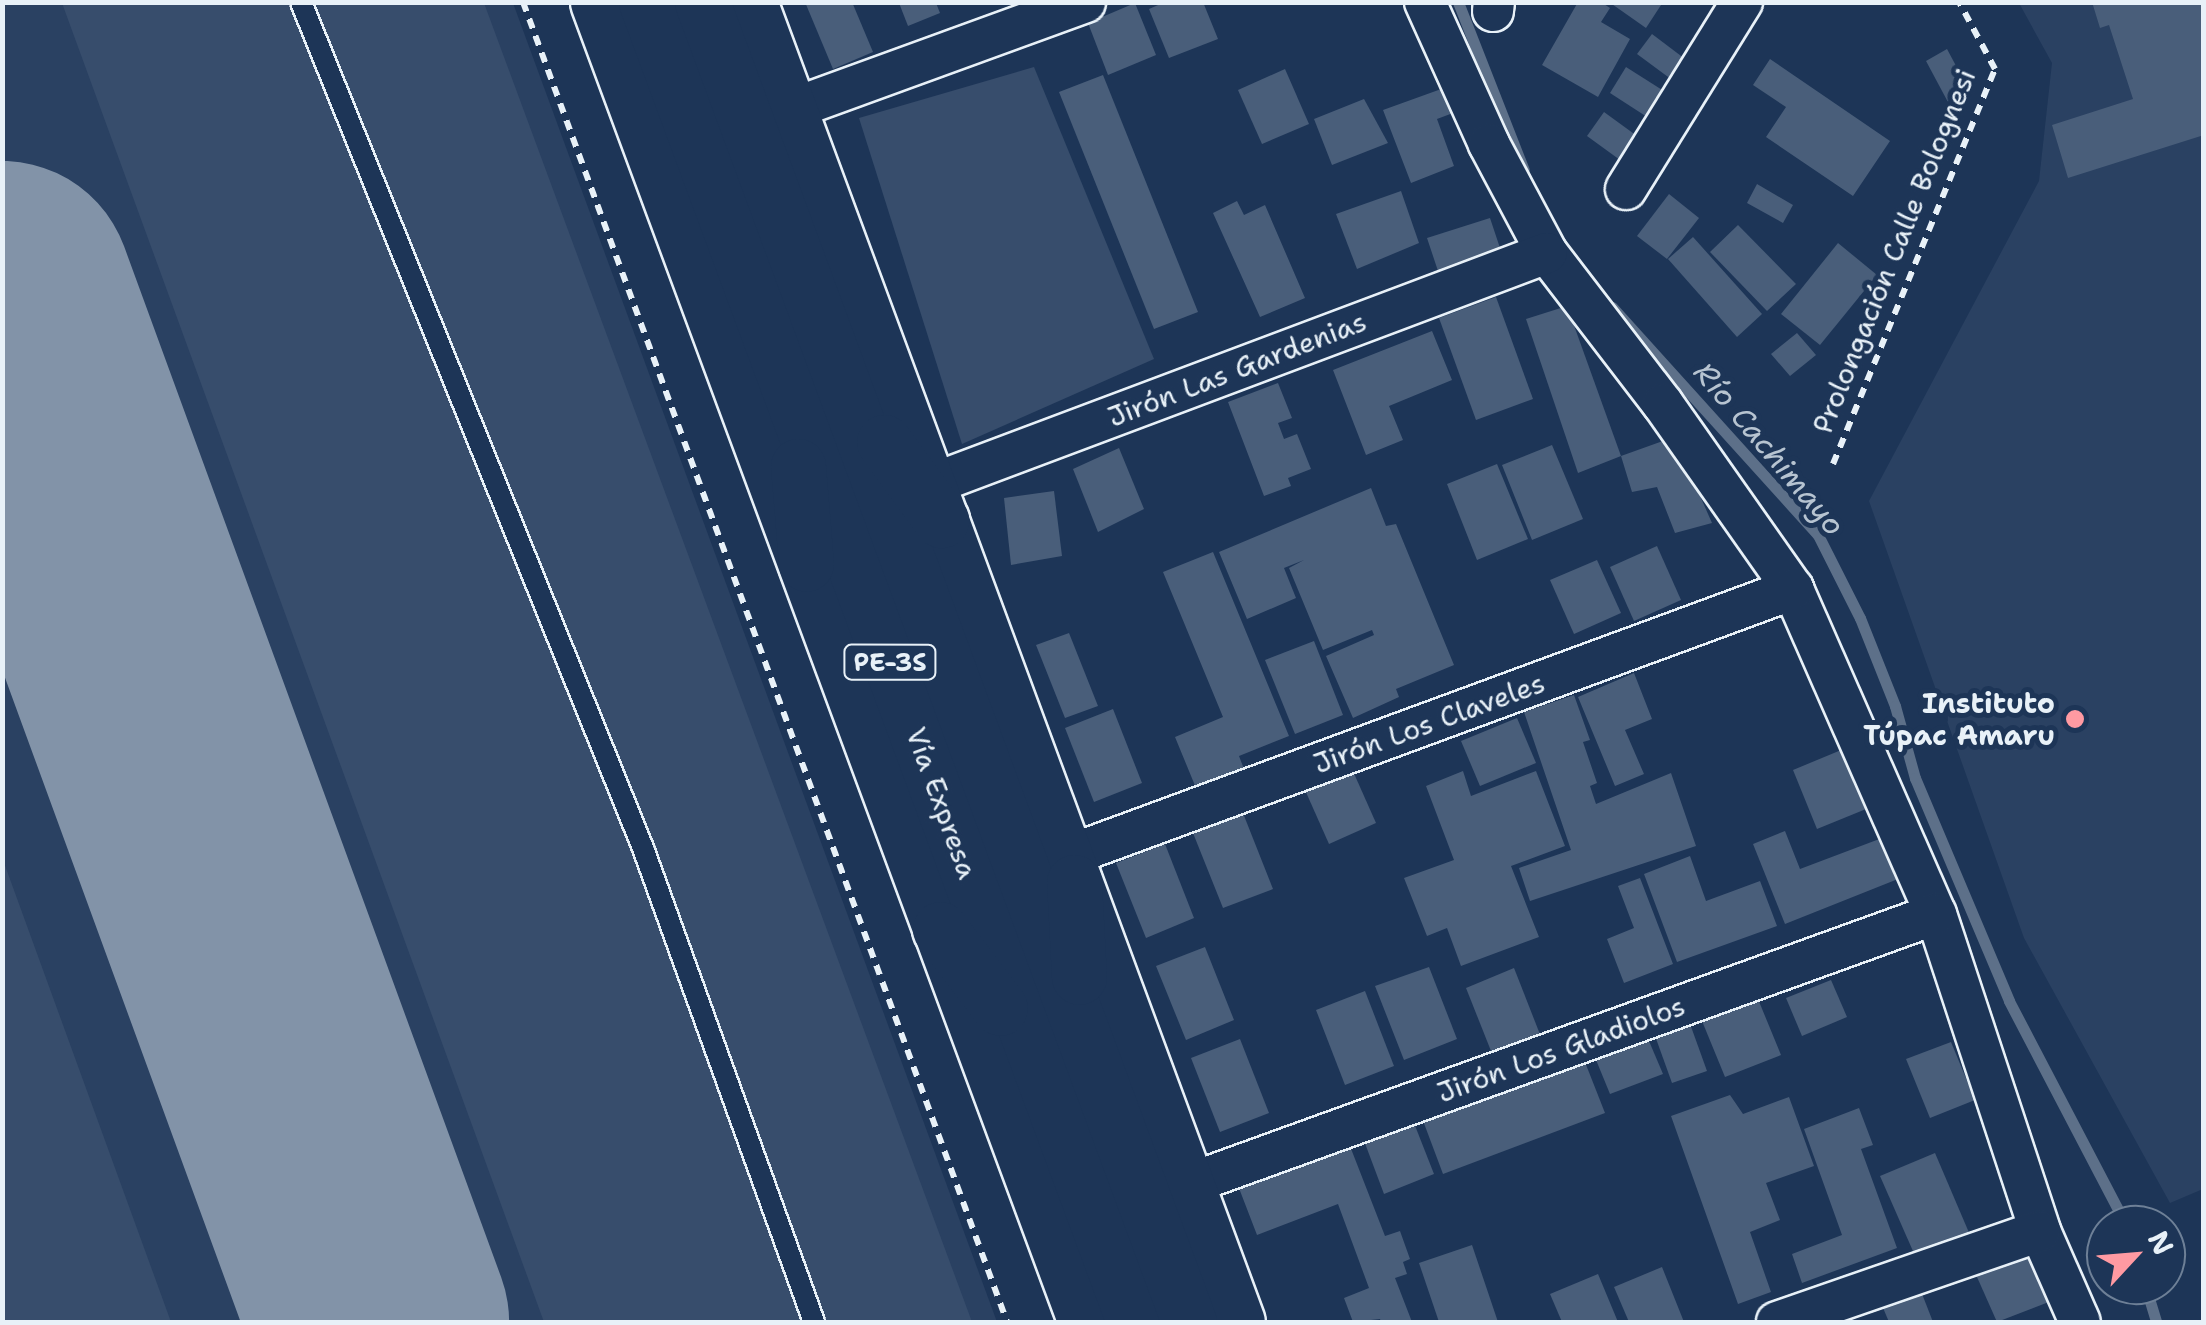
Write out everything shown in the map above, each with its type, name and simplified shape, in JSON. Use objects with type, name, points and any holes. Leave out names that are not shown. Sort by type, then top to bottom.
[{"type":"main road","name":"Vía Expresa","points":[[598,2],[1086,1322]]},
{"type":"main road","name":"Vía Expresa","points":[[646,2],[818,392],[1059,1045],[1189,1322]]},
{"type":"main road","name":"Vía Expresa","points":[[702,2],[818,392]]},
{"type":"main road","points":[[749,2],[1237,1322]]},
{"type":"main road","points":[[806,564],[818,392]]},
{"type":"main road","points":[[818,392],[934,503]]},
{"type":"main road","points":[[1059,1045],[1069,869]]},
{"type":"main road","points":[[940,929],[1059,1045]]},
{"type":"main road","name":"Vía Expresa","points":[[1059,1045],[1134,1322]]},
{"type":"street","points":[[789,110],[1085,2]]},
{"type":"street","points":[[1425,2],[1489,144],[1547,253],[1663,404],[1793,589],[1936,914],[2040,1232],[2080,1322]]},
{"type":"street","points":[[1626,189],[1742,2]]},
{"type":"street","name":"Jirón Las Gardenias","points":[[934,503],[1547,253]]},
{"type":"street","name":"Jirón Los Claveles","points":[[1069,869],[1793,589]]},
{"type":"street","name":"Jirón Los Gladiolos","points":[[1186,1185],[1936,914]]},
{"type":"street","points":[[1777,1322],[2040,1232]]},
{"type":"lane","points":[[301,2],[643,848],[814,1322]]},
{"type":"path","points":[[523,2],[1007,1322]]},
{"type":"path","name":"Prolongación Calle Bolognesi","points":[[1833,464],[1994,70],[1959,2]]},
{"type":"shaded area","points":[[3,3],[513,3],[997,1322],[3,1322]]},
{"type":"shaded area","points":[[62,3],[484,3],[972,1322],[544,1322]]},
{"type":"shaded area","name":"Instituto Túpac Amaru","points":[[2019,3],[2203,3],[2203,1189],[2170,1203],[2024,938],[1869,501],[2039,181],[2052,63]]},
{"type":"shaded area","points":[[1034,67],[1154,359],[962,444],[859,118]]},
{"type":"shaded area","points":[[3,860],[171,1322],[3,1322]]},
{"type":"building","points":[[805,2],[852,2],[873,52],[833,69]]},
{"type":"building","points":[[1165,2],[1203,2],[1218,39],[1169,58],[1149,9]]},
{"type":"building","points":[[1578,2],[1601,2],[1610,8],[1601,22],[1630,39],[1598,97],[1542,65]]},
{"type":"building","points":[[1609,2],[1663,2],[1646,28]]},
{"type":"building","points":[[2092,2],[2204,2],[2204,135],[2068,178],[2052,125],[2133,99],[2109,25],[2100,28]]},
{"type":"building","points":[[899,3],[936,3],[940,13],[908,26]]},
{"type":"building","points":[[1135,3],[1156,55],[1108,75],[1088,23]]},
{"type":"building","points":[[1652,34],[1697,68],[1683,88],[1637,54]]},
{"type":"building","points":[[1947,49],[1970,92],[1949,104],[1926,61]]},
{"type":"building","points":[[1770,59],[1890,141],[1853,196],[1766,137],[1786,107],[1753,85]]},
{"type":"building","points":[[1626,67],[1678,100],[1661,126],[1610,93]]},
{"type":"building","points":[[1285,69],[1309,124],[1262,144],[1238,90]]},
{"type":"building","points":[[1103,75],[1198,312],[1154,329],[1059,92]]},
{"type":"building","points":[[1444,88],[1453,113],[1437,119],[1454,166],[1411,183],[1383,110]]},
{"type":"building","points":[[1364,99],[1388,143],[1332,165],[1314,119]]},
{"type":"building","points":[[1604,112],[1648,144],[1631,168],[1587,136]]},
{"type":"building","points":[[1757,184],[1793,205],[1783,223],[1747,203]]},
{"type":"building","points":[[1401,191],[1419,243],[1357,269],[1336,214]]},
{"type":"building","points":[[1669,194],[1699,218],[1667,259],[1637,236]]},
{"type":"building","points":[[1237,201],[1244,215],[1265,205],[1305,298],[1260,317],[1213,213]]},
{"type":"building","points":[[1490,218],[1504,260],[1441,280],[1427,238]]},
{"type":"building","points":[[1738,225],[1796,284],[1767,311],[1710,252]]},
{"type":"building","points":[[1693,237],[1762,314],[1737,337],[1668,259]]},
{"type":"building","points":[[1838,243],[1877,275],[1820,345],[1781,314]]},
{"type":"building","points":[[1496,297],[1533,399],[1476,420],[1439,318]]},
{"type":"building","points":[[1567,306],[1621,456],[1578,473],[1526,319]]},
{"type":"building","points":[[1432,331],[1452,380],[1389,406],[1403,440],[1366,455],[1333,370]]},
{"type":"building","points":[[1797,333],[1816,355],[1790,376],[1771,354]]},
{"type":"building","points":[[1278,383],[1292,418],[1278,423],[1284,439],[1297,434],[1311,469],[1288,478],[1291,486],[1264,496],[1228,402]]},
{"type":"building","points":[[1674,437],[1712,523],[1675,533],[1657,487],[1632,492],[1621,456]]},
{"type":"building","points":[[1552,445],[1583,519],[1532,540],[1502,465]]},
{"type":"building","points":[[1119,448],[1144,509],[1098,532],[1073,469]]},
{"type":"building","points":[[1497,464],[1528,539],[1477,560],[1447,484]]},
{"type":"building","points":[[1371,488],[1386,526],[1396,524],[1454,665],[1396,689],[1399,697],[1353,718],[1326,656],[1374,635],[1372,630],[1323,650],[1289,568],[1304,560],[1284,568],[1296,598],[1247,619],[1219,552]]},
{"type":"building","points":[[1054,491],[1062,556],[1011,565],[1004,498]]},
{"type":"building","points":[[1657,546],[1681,600],[1634,621],[1610,567]]},
{"type":"building","points":[[1213,552],[1289,736],[1239,756],[1244,769],[1196,788],[1175,737],[1223,717],[1163,572]]},
{"type":"building","points":[[1597,560],[1621,613],[1574,634],[1550,580]]},
{"type":"building","points":[[1069,633],[1098,706],[1065,718],[1036,645]]},
{"type":"building","points":[[1314,641],[1343,715],[1295,734],[1265,660]]},
{"type":"building","points":[[1634,673],[1652,719],[1625,730],[1644,774],[1615,786],[1578,697]]},
{"type":"building","points":[[1574,695],[1590,740],[1583,742],[1597,783],[1590,786],[1596,804],[1671,773],[1696,846],[1530,901],[1519,868],[1571,850],[1524,712]]},
{"type":"building","points":[[1113,709],[1142,783],[1094,802],[1065,728]]},
{"type":"building","points":[[1517,718],[1536,763],[1480,786],[1461,741]]},
{"type":"building","points":[[1846,748],[1871,807],[1817,829],[1793,770]]},
{"type":"building","points":[[1352,769],[1376,823],[1329,844],[1305,790]]},
{"type":"building","points":[[1463,771],[1471,796],[1536,771],[1565,846],[1511,866],[1539,937],[1461,966],[1447,928],[1427,936],[1404,878],[1454,860],[1426,786]]},
{"type":"building","points":[[1239,803],[1273,889],[1223,908],[1189,823]]},
{"type":"building","points":[[1785,831],[1800,869],[1882,838],[1898,879],[1785,924],[1753,844]]},
{"type":"building","points":[[1165,844],[1194,918],[1146,938],[1116,863]]},
{"type":"building","points":[[1690,856],[1706,901],[1760,881],[1777,926],[1677,962],[1644,874]]},
{"type":"building","points":[[1640,878],[1673,964],[1624,983],[1607,939],[1634,928],[1618,886]]},
{"type":"building","points":[[1205,947],[1234,1020],[1186,1040],[1156,966]]},
{"type":"building","points":[[1429,967],[1457,1039],[1404,1060],[1375,986]]},
{"type":"building","points":[[1514,968],[1543,1042],[1495,1061],[1466,988]]},
{"type":"building","points":[[1831,980],[1847,1017],[1802,1036],[1786,998]]},
{"type":"building","points":[[1365,991],[1394,1066],[1345,1085],[1316,1010]]},
{"type":"building","points":[[1758,999],[1781,1055],[1725,1077],[1702,1021]]},
{"type":"building","points":[[1689,1021],[1707,1071],[1672,1083],[1654,1033]]},
{"type":"building","points":[[1646,1034],[1663,1074],[1610,1094],[1594,1055]]},
{"type":"building","points":[[1240,1039],[1269,1113],[1220,1132],[1191,1058]]},
{"type":"building","points":[[1951,1042],[1975,1100],[1930,1118],[1906,1059]]},
{"type":"building","points":[[1583,1057],[1605,1113],[1443,1174],[1422,1118]]},
{"type":"building","points":[[1730,1095],[1743,1114],[1789,1097],[1814,1166],[1766,1183],[1780,1220],[1750,1232],[1771,1292],[1738,1304],[1671,1116]]},
{"type":"building","points":[[1859,1108],[1873,1145],[1861,1149],[1897,1248],[1802,1283],[1792,1254],[1842,1235],[1804,1129]]},
{"type":"building","points":[[1412,1118],[1434,1174],[1384,1194],[1363,1138]]},
{"type":"building","points":[[1348,1141],[1385,1236],[1400,1231],[1410,1259],[1403,1262],[1407,1274],[1395,1278],[1412,1322],[1353,1322],[1344,1298],[1369,1288],[1338,1204],[1257,1235],[1237,1183]]},
{"type":"building","points":[[1935,1153],[1970,1235],[1916,1258],[1880,1176]]},
{"type":"building","points":[[2029,1243],[2054,1300],[1997,1322],[1973,1268]]},
{"type":"building","points":[[1472,1245],[1498,1322],[1439,1322],[1419,1263]]},
{"type":"building","points":[[1662,1267],[1684,1322],[1629,1322],[1614,1287]]},
{"type":"building","points":[[1598,1274],[1618,1322],[1562,1322],[1550,1294]]},
{"type":"building","points":[[1917,1281],[1933,1322],[1889,1322],[1878,1296]]},
{"type":"waterway","name":"Río Cachimayo","points":[[1458,2],[1524,170]]},
{"type":"waterway","name":"Río Cachimayo","points":[[1612,307],[1818,535],[1860,618],[1895,706],[1915,778],[2009,1001],[2116,1205]]},
{"type":"waterway","name":"Río Cachimayo","points":[[2151,1305],[2156,1322]]},
{"type":"runway","points":[[2,291],[379,1322]]},
{"type":"place","name":"Instituto Túpac Amaru","points":[[2075,719]]}]
